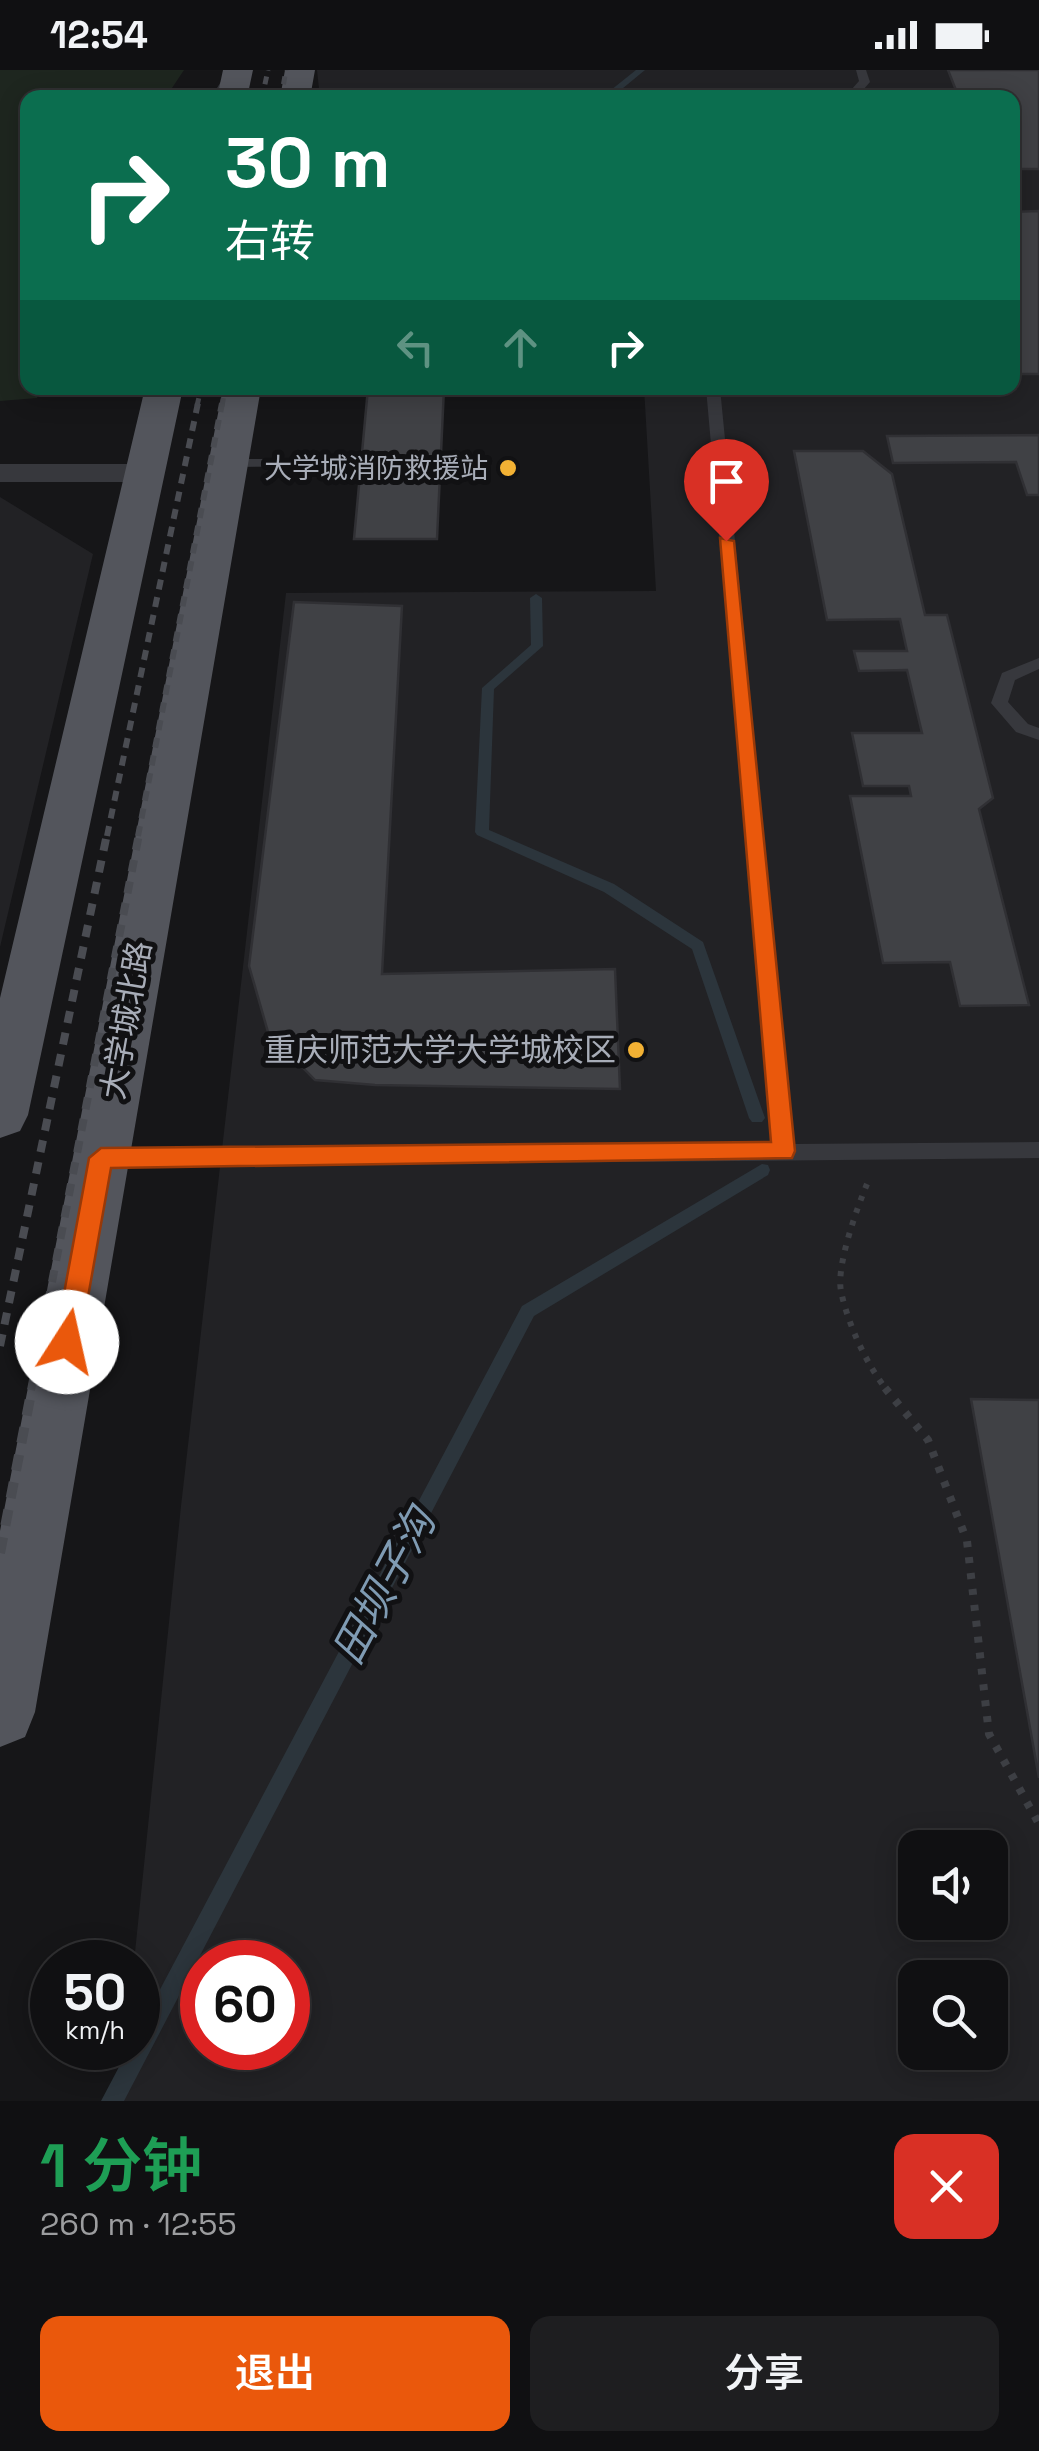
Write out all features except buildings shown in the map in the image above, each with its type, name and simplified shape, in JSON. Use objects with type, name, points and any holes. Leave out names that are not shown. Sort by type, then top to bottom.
[{"type":"main road","points":[[0,1115],[162,395]]},
{"type":"main road","name":"大学城北路","points":[[0,1712],[241,395]]},
{"type":"street","points":[[0,473],[144,473]]},
{"type":"lane","points":[[714,395],[784,1151]]},
{"type":"lane","points":[[229,463],[342,464]]},
{"type":"lane","points":[[1039,663],[1008,677],[999,703],[1022,728],[1039,734]]},
{"type":"lane","points":[[101,1158],[1039,1150]]},
{"type":"path","points":[[882,1151],[855,1213],[840,1288],[875,1375],[928,1440],[967,1541],[989,1734],[1039,1824]]},
{"type":"shaded area","points":[[0,70],[184,70],[171,90],[20,90],[20,395],[38,395],[0,401]]},
{"type":"shaded area","name":"重庆师范大学大学城校区","points":[[317,70],[1039,70],[1039,2101],[119,2101],[123,2070],[160,2070],[160,1940],[136,1940],[181,1506],[286,593],[656,591],[644,395],[1020,395],[1020,90],[319,90]]},
{"type":"shaded area","points":[[0,497],[93,554],[0,947]]},
{"type":"waterway","name":"田坝子沟","points":[[615,90],[641,70]]},
{"type":"waterway","name":"田坝子沟","points":[[536,598],[537,646],[488,688],[482,832],[609,888],[698,946],[757,1118]]},
{"type":"waterway","name":"田坝子沟","points":[[112,2101],[528,1311],[762,1170]]},
{"type":"railway","points":[[264,90],[268,70]]},
{"type":"railway","points":[[282,90],[286,70]]},
{"type":"railway","points":[[197,406],[199,395]]},
{"type":"railway","points":[[222,406],[224,395]]},
{"type":"railway","points":[[107,836],[198,403]]},
{"type":"railway","points":[[138,836],[222,403]]},
{"type":"railway","points":[[0,1346],[107,834]]},
{"type":"railway","points":[[31,1390],[139,834]]},
{"type":"railway","points":[[0,1553],[32,1388]]},
{"type":"place","name":"大学城消防救援站","points":[[508,468]]},
{"type":"place","name":"重庆师范大学大学城校区","points":[[636,1050]]},
{"type":"route","points":[[67,1342],[101,1158],[784,1151],[726,541]]}]
